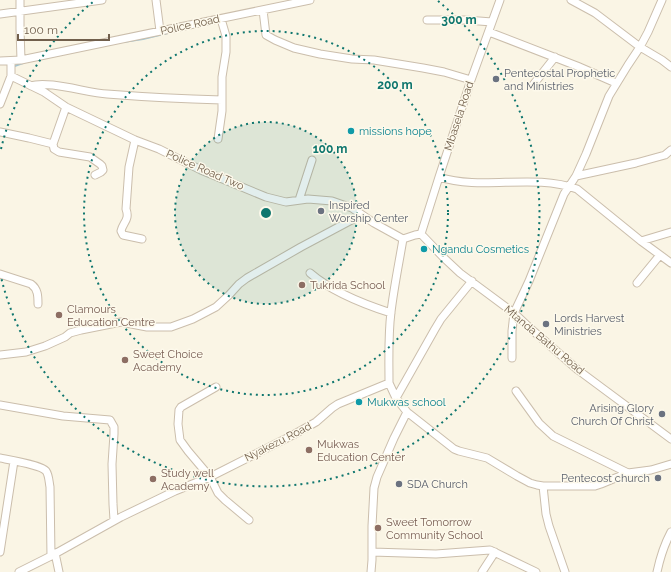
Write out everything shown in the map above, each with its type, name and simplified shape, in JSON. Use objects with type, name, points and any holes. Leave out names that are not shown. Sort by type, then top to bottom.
[{"type":"street","points":[[20,0],[21,60]]},
{"type":"street","points":[[0,14],[102,0]]},
{"type":"street","points":[[156,0],[160,32]]},
{"type":"street","name":"Police Road","points":[[0,61],[21,60],[310,0]]},
{"type":"street","name":"Mbasela Road","points":[[422,234],[471,80],[500,0]]},
{"type":"street","points":[[571,0],[595,13],[640,47],[671,67]]},
{"type":"street","points":[[512,358],[514,313],[529,281],[564,194],[576,176],[586,154],[609,96],[640,47],[662,0]]},
{"type":"street","points":[[263,10],[266,35],[294,48],[320,54],[352,59],[374,60],[444,72],[471,80]]},
{"type":"street","points":[[218,139],[222,111],[222,77],[226,52],[226,36],[221,18]]},
{"type":"street","points":[[427,20],[492,22]]},
{"type":"street","points":[[489,32],[555,57],[616,83]]},
{"type":"street","points":[[533,85],[555,57]]},
{"type":"street","points":[[0,104],[11,76],[11,61]]},
{"type":"street","name":"Police Road Two","points":[[11,76],[44,92],[66,107],[135,140],[159,149],[201,170],[266,197],[286,202],[308,199],[332,201],[352,208],[374,223],[404,239]]},
{"type":"street","points":[[31,86],[36,84],[51,85],[111,94],[222,100]]},
{"type":"street","points":[[66,107],[53,144],[54,149],[56,151],[90,157],[102,166],[103,170],[95,175]]},
{"type":"street","points":[[0,132],[53,144]]},
{"type":"street","points":[[135,140],[129,167],[126,209],[128,214],[127,219],[120,231],[123,235],[142,239]]},
{"type":"street","points":[[576,176],[636,163],[665,155],[671,150]]},
{"type":"street","points":[[299,200],[312,160]]},
{"type":"street","points":[[439,177],[452,181],[542,183],[569,186],[582,193],[641,241],[671,263]]},
{"type":"street","points":[[0,355],[26,352],[65,337],[70,333],[121,322],[147,327],[171,326],[193,319],[216,307],[246,278],[301,246],[361,215]]},
{"type":"street","points":[[641,241],[671,232]]},
{"type":"street","points":[[422,234],[404,239],[396,278],[388,344],[389,383],[396,398],[407,412],[454,449],[487,458],[517,476],[537,485],[595,486],[628,473],[651,470],[671,464]]},
{"type":"street","name":"Mtanda Bathu Road","points":[[422,234],[460,273],[514,313],[530,329],[578,370],[671,439]]},
{"type":"street","points":[[637,283],[660,255]]},
{"type":"street","points":[[310,273],[318,280],[365,305],[391,313]]},
{"type":"street","points":[[0,274],[35,286],[38,304]]},
{"type":"street","points":[[396,398],[435,329],[472,281]]},
{"type":"street","name":"Nyakezu Road","points":[[19,572],[53,555],[114,520],[210,477],[307,427],[316,422],[338,404],[389,383]]},
{"type":"street","points":[[216,388],[181,407],[179,410],[178,424],[180,440],[210,477],[224,500],[232,508],[249,520]]},
{"type":"street","points":[[516,391],[540,423],[553,436],[628,473]]},
{"type":"street","points":[[0,405],[62,416],[110,420],[114,427],[112,464],[114,520]]},
{"type":"street","points":[[370,572],[374,488],[377,477],[407,412]]},
{"type":"street","points":[[0,458],[39,466],[46,471],[49,478],[50,487],[53,555],[59,572]]},
{"type":"street","points":[[0,552],[14,461]]},
{"type":"street","points":[[543,486],[547,520],[565,572]]},
{"type":"street","points":[[658,572],[659,561],[671,532]]},
{"type":"street","points":[[372,552],[436,554],[490,550],[526,570],[536,572]]},
{"type":"street","points":[[482,572],[495,552]]},
{"type":"waterway","points":[[123,42],[172,32]]},
{"type":"waterway","points":[[12,67],[23,63]]},
{"type":"place","name":"Pentecostal Prophetic and Ministries","points":[[496,79]]},
{"type":"place","name":"missions hope","points":[[351,131]]},
{"type":"place","name":"Inspired Worship Center","points":[[321,211]]},
{"type":"place","name":"Ngandu Cosmetics","points":[[424,249]]},
{"type":"place","name":"Tukrida School","points":[[302,285]]},
{"type":"place","name":"Clamours Education Centre","points":[[59,315]]},
{"type":"place","name":"Lords Harvest Ministries","points":[[546,324]]},
{"type":"place","name":"Sweet Choice Academy","points":[[125,360]]},
{"type":"place","name":"Mukwas school","points":[[359,402]]},
{"type":"place","name":"Arising Glory Church Of Christ","points":[[662,414]]},
{"type":"place","name":"Mukwas Education Center","points":[[309,450]]},
{"type":"place","name":"Pentecost church","points":[[658,478]]},
{"type":"place","name":"Study well Academy","points":[[153,479]]},
{"type":"place","name":"SDA Church","points":[[399,484]]},
{"type":"place","name":"Sweet Tomorrow Community School","points":[[378,528]]}]
